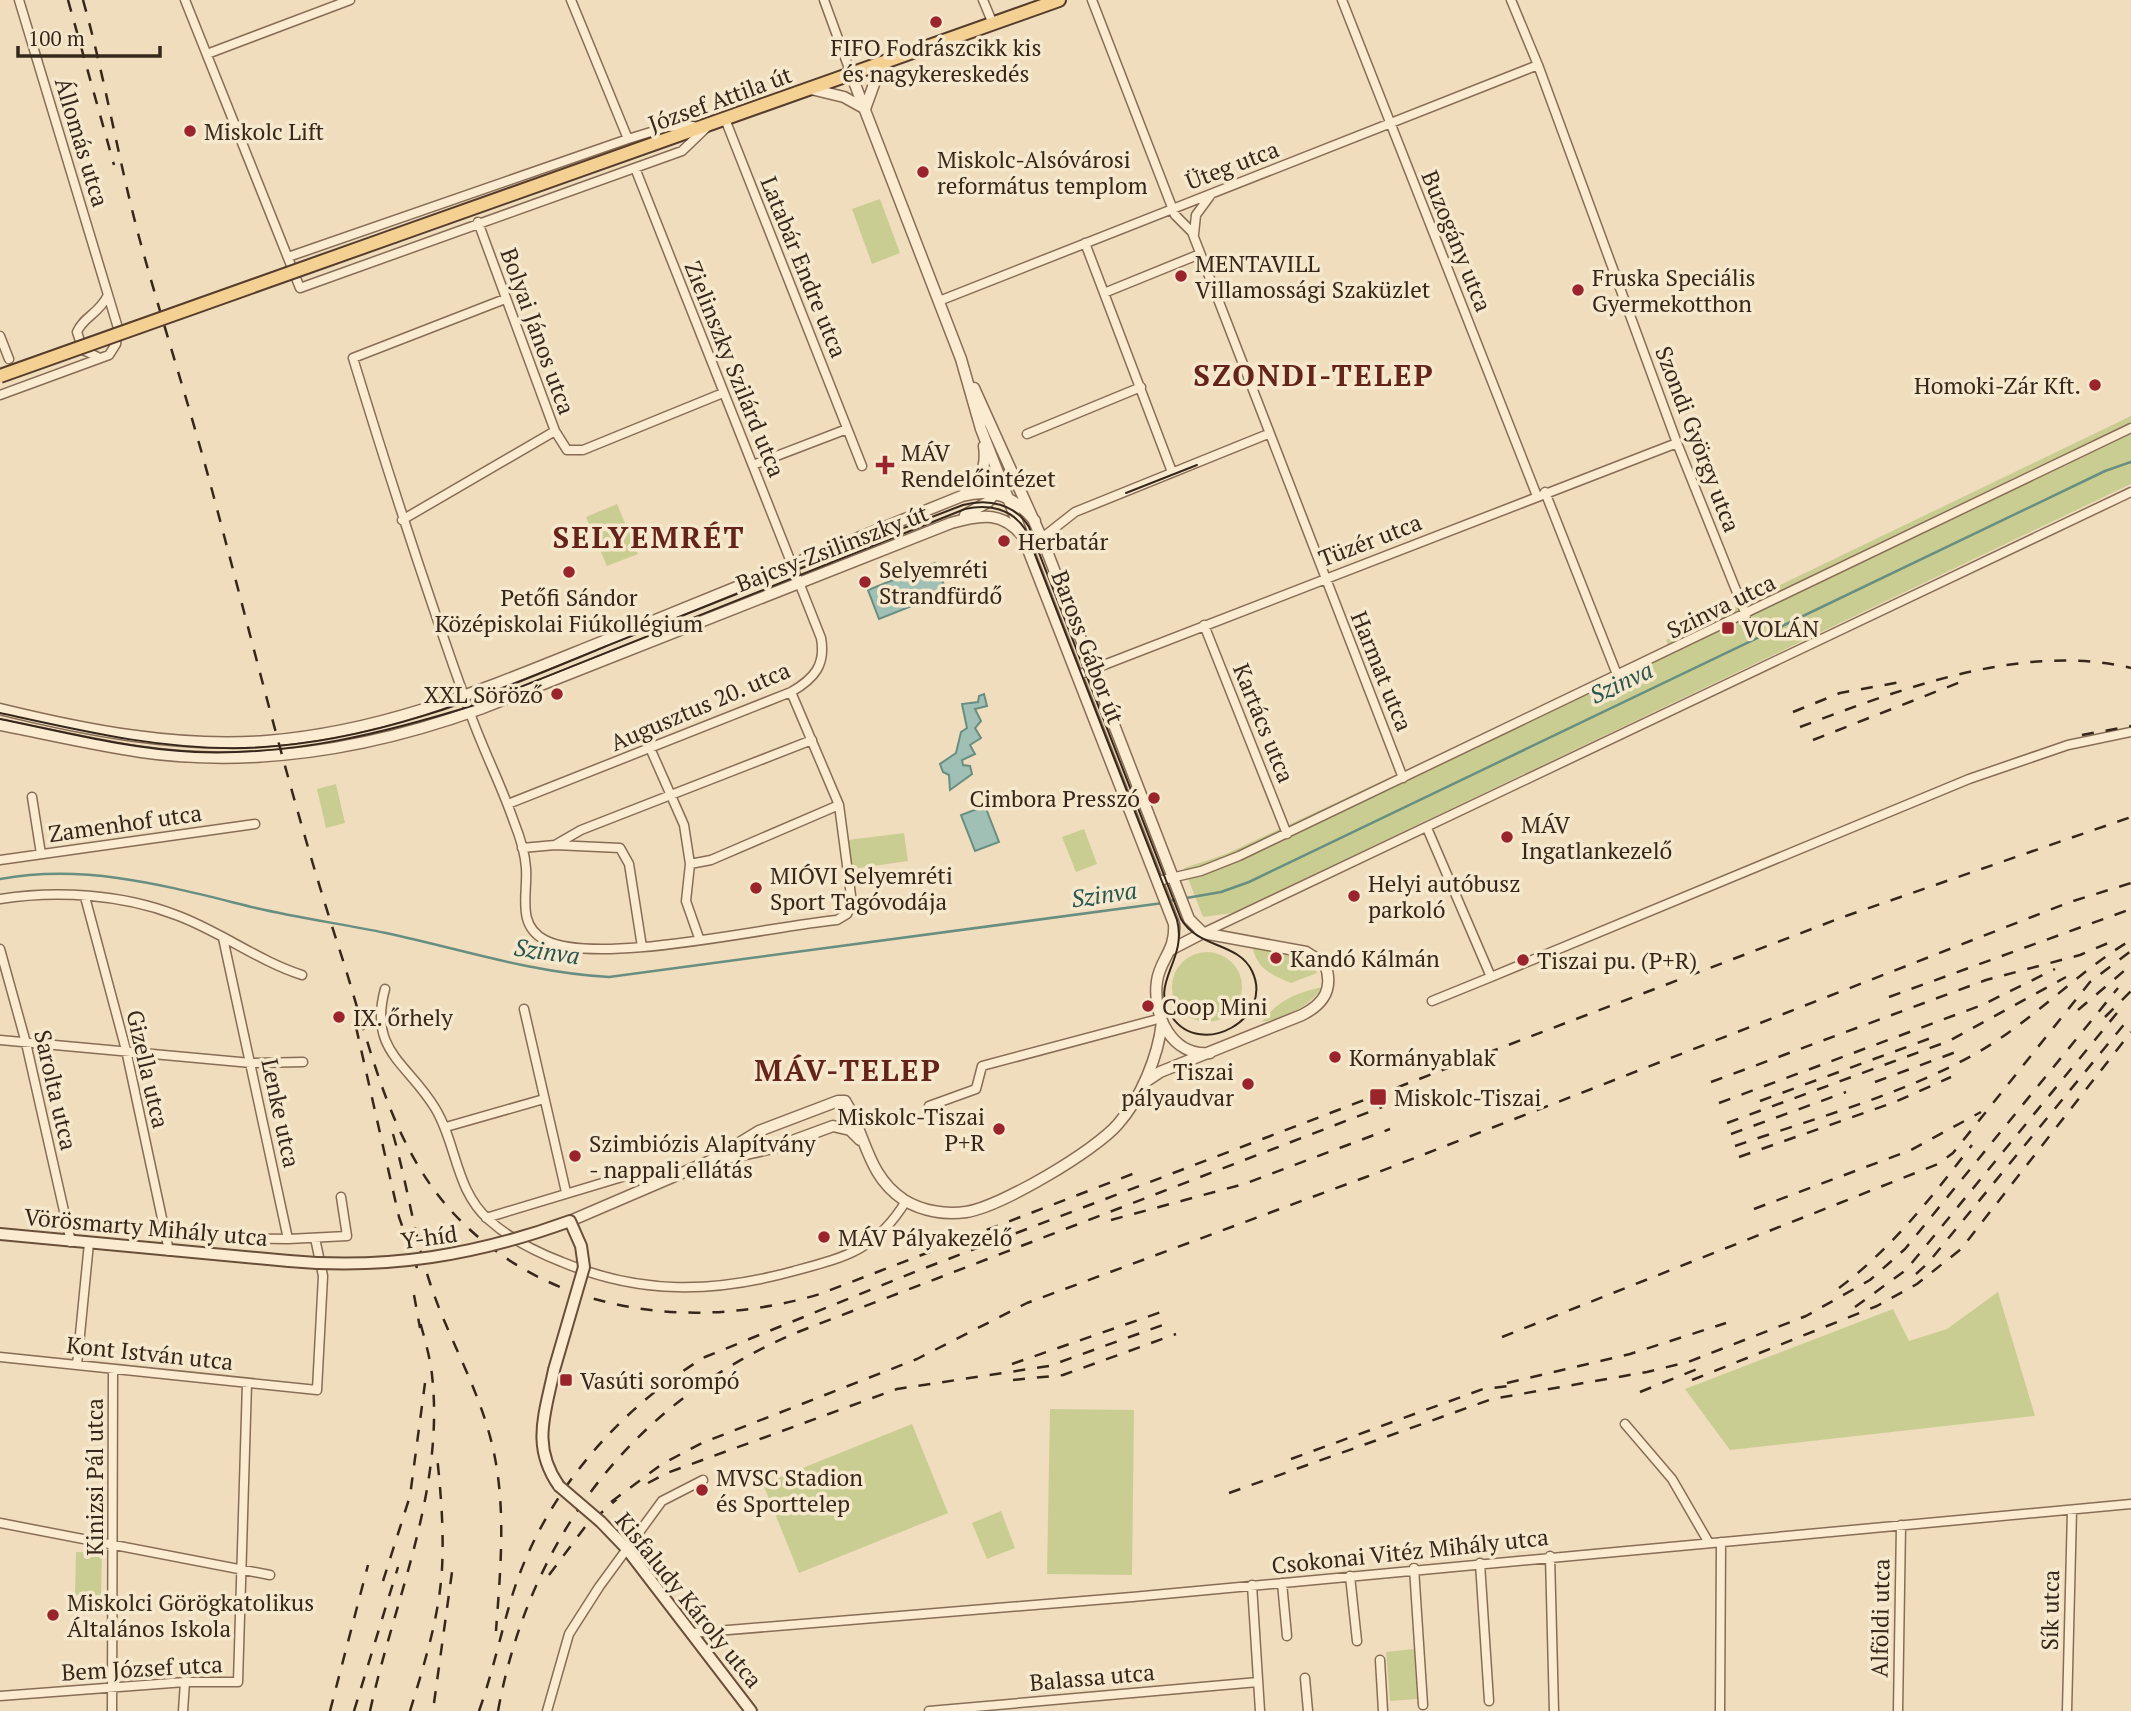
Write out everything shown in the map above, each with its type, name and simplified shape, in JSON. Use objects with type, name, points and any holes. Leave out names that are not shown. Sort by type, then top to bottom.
[{"type":"main road","name":"József Attila út","points":[[0,376],[1059,0]]},
{"type":"main road","name":"Y-híd","points":[[289,1261],[358,1265],[430,1259],[483,1250],[570,1221]]},
{"type":"main road","name":"Kisfaludy Károly utca","points":[[570,1221],[581,1246],[584,1266],[554,1370],[542,1432],[542,1452],[546,1466],[559,1486],[601,1522],[626,1548],[751,1711]]},
{"type":"main road","name":"Vörösmarty Mihály utca","points":[[0,1234],[289,1261]]},
{"type":"street","name":"Állomás utca","points":[[19,0],[118,328],[116,344],[109,355],[101,359]]},
{"type":"street","points":[[186,0],[300,288],[682,151],[709,125]]},
{"type":"street","points":[[207,54],[350,0]]},
{"type":"street","points":[[571,0],[628,139]]},
{"type":"street","points":[[824,0],[851,74]]},
{"type":"street","points":[[983,0],[993,24]]},
{"type":"street","name":"Harmat utca","points":[[1092,0],[1173,209],[1188,225],[1200,254],[1403,778]]},
{"type":"street","name":"Buzogány utca","points":[[1342,0],[1390,124],[1618,677]]},
{"type":"street","name":"Szondi György utca","points":[[1511,0],[1538,65],[1676,443],[1746,615]]},
{"type":"street","points":[[810,89],[854,100],[865,110],[882,62]]},
{"type":"street","name":"Üteg utca","points":[[939,301],[1538,65]]},
{"type":"street","name":"Baross Gábor út","points":[[851,74],[961,359],[1042,538],[1171,878],[1189,919],[1203,933]]},
{"type":"street","name":"Latabár Endre utca","points":[[724,119],[862,466]]},
{"type":"street","points":[[288,257],[628,139],[667,127],[709,125]]},
{"type":"street","name":"Zielinszky Szilárd utca","points":[[635,168],[798,585]]},
{"type":"street","points":[[1196,244],[1195,224],[1198,211],[1204,201],[1219,191]]},
{"type":"street","name":"Bolyai János utca","points":[[478,222],[555,431],[567,450],[583,450],[723,393]]},
{"type":"street","points":[[1085,243],[1172,472]]},
{"type":"street","points":[[1104,293],[1200,254]]},
{"type":"street","points":[[101,359],[83,350],[78,332],[83,321],[102,308],[108,295]]},
{"type":"street","points":[[505,299],[353,358],[402,520],[464,698],[508,804],[523,848],[526,868],[525,916],[530,927],[542,939],[562,947],[588,950],[642,947],[837,920],[847,914],[852,903],[839,805],[792,692]]},
{"type":"street","points":[[0,336],[9,359]]},
{"type":"street","points":[[0,395],[101,359]]},
{"type":"street","name":"Baross Gábor út","points":[[961,359],[982,432],[1174,924],[1172,950]]},
{"type":"street","points":[[1027,434],[1141,387]]},
{"type":"street","name":"Szinva utca","points":[[1158,881],[1223,863],[1287,834],[2131,428]]},
{"type":"street","points":[[753,465],[847,429]]},
{"type":"street","points":[[402,520],[555,431]]},
{"type":"street","points":[[962,496],[975,485],[983,469],[985,452],[982,432]]},
{"type":"street","points":[[1042,538],[1075,512],[1268,434]]},
{"type":"street","name":"Tüzér utca","points":[[1078,675],[1676,443]]},
{"type":"street","points":[[951,523],[982,506],[996,492],[1002,481],[1004,453]]},
{"type":"street","name":"Bajcsy-Zsilinszky út","points":[[0,709],[148,737],[239,742],[352,730],[464,698],[962,496],[996,492],[1020,505],[1035,521]]},
{"type":"street","points":[[1210,1053],[1198,1054],[1182,1049],[1170,1036],[1163,1018],[1157,999],[1157,979],[1172,950],[1299,886],[1427,828],[2127,494]]},
{"type":"street","name":"Bajcsy-Zsilinszky út","points":[[0,725],[143,752],[262,757],[369,742],[470,713],[951,523],[977,516],[997,517],[1012,524],[1025,538]]},
{"type":"street","name":"Augusztus 20. utca","points":[[508,804],[792,692],[814,677],[823,649],[798,585]]},
{"type":"street","name":"Kartács utca","points":[[1204,625],[1287,834]]},
{"type":"street","points":[[1432,1001],[1969,779],[2068,746],[2131,732]]},
{"type":"street","points":[[555,845],[580,830],[812,740]]},
{"type":"street","points":[[650,748],[684,825],[690,864],[685,901],[699,938]]},
{"type":"street","points":[[32,797],[41,854]]},
{"type":"street","points":[[690,864],[711,860],[839,805]]},
{"type":"street","name":"Zamenhof utca","points":[[0,860],[255,824]]},
{"type":"street","points":[[1427,828],[1491,977]]},
{"type":"street","points":[[523,848],[555,845],[620,848],[625,853],[642,947]]},
{"type":"street","points":[[0,899],[58,893],[175,914],[275,967],[302,975]]},
{"type":"street","name":"Gizella utca","points":[[85,897],[126,1050],[169,1251]]},
{"type":"street","points":[[1142,1085],[1160,1072],[1318,1006],[1327,992],[1329,977],[1325,964],[1306,952],[1203,933]]},
{"type":"street","name":"Lenke utca","points":[[223,938],[288,1239]]},
{"type":"street","name":"Sarolta utca","points":[[0,949],[26,1043],[71,1242]]},
{"type":"street","points":[[385,989],[380,1008],[386,1047],[433,1104],[446,1127],[466,1193],[486,1218],[519,1242],[576,1269],[618,1282],[665,1289],[738,1284],[854,1253],[883,1233],[906,1201]]},
{"type":"street","points":[[524,1009],[566,1192]]},
{"type":"street","points":[[710,1161],[760,1131],[821,1105],[845,1101],[862,1143],[882,1181],[906,1201],[933,1211],[967,1212],[1004,1199],[1106,1136],[1123,1118],[1142,1085],[1158,1048],[1163,1018]]},
{"type":"street","points":[[929,1106],[976,1089],[982,1066],[1163,1018]]},
{"type":"street","points":[[0,1040],[251,1063],[303,1062]]},
{"type":"street","points":[[446,1127],[544,1099]]},
{"type":"street","points":[[710,1161],[773,1148],[833,1126],[849,1130],[862,1143]]},
{"type":"street","name":"Y-híd","points":[[570,1221],[710,1161]]},
{"type":"street","points":[[486,1218],[632,1174]]},
{"type":"street","points":[[230,1238],[347,1236],[341,1197]]},
{"type":"street","name":"Kont István utca","points":[[0,1357],[317,1390],[323,1276],[315,1238]]},
{"type":"street","points":[[77,1365],[89,1243]]},
{"type":"street","name":"Kinizsi Pál utca","points":[[112,1711],[113,1369]]},
{"type":"street","name":"Bem József utca","points":[[0,1696],[185,1682],[238,1682],[247,1383]]},
{"type":"street","points":[[1625,1424],[1672,1479],[1709,1543]]},
{"type":"street","points":[[547,1711],[569,1634],[626,1548],[662,1501],[703,1480]]},
{"type":"street","name":"Csokonai Vitéz Mihály utca","points":[[692,1633],[1252,1586],[1414,1568],[2131,1504]]},
{"type":"street","name":"Sík utca","points":[[2067,1711],[2071,1510]]},
{"type":"street","points":[[0,1523],[270,1575]]},
{"type":"street","name":"Alföldi utca","points":[[1898,1711],[1900,1525]]},
{"type":"street","points":[[1720,1711],[1721,1542]]},
{"type":"street","points":[[1550,1556],[1554,1711]]},
{"type":"street","points":[[1480,1563],[1489,1701]]},
{"type":"street","points":[[1414,1568],[1423,1705]]},
{"type":"street","points":[[1350,1576],[1357,1641]]},
{"type":"street","points":[[1282,1583],[1287,1636]]},
{"type":"street","points":[[1252,1586],[1260,1711]]},
{"type":"street","points":[[1380,1660],[1383,1711]]},
{"type":"street","points":[[1304,1678],[1308,1711]]},
{"type":"street","points":[[183,1711],[185,1682]]},
{"type":"street","name":"Balassa utca","points":[[929,1711],[1258,1682]]},
{"type":"green space","points":[[880,199],[900,253],[872,264],[852,209]]},
{"type":"green space","points":[[2131,416],[2131,484],[1233,913],[1203,917],[1184,868],[1226,854],[1669,647],[1666,640]]},
{"type":"green space","points":[[617,504],[638,554],[607,566],[586,517]]},
{"type":"green space","points":[[336,784],[345,823],[326,828],[317,789]]},
{"type":"green space","points":[[1084,829],[1097,864],[1076,872],[1062,837]]},
{"type":"green space","points":[[904,833],[908,861],[852,869],[848,840]]},
{"type":"green space","points":[[1252,946],[1297,956],[1305,960],[1317,973],[1291,983],[1261,966]]},
{"type":"green space","points":[[1207,952],[1226,958],[1236,968],[1242,987],[1236,1006],[1226,1016],[1207,1022],[1188,1016],[1178,1006],[1172,987],[1178,968],[1188,958]]},
{"type":"green space","points":[[1322,987],[1311,1000],[1296,1010],[1262,1022],[1274,1008],[1288,998]]},
{"type":"green space","points":[[1998,1292],[2035,1416],[1730,1450],[1685,1389],[1893,1309],[1909,1341],[1947,1329]]},
{"type":"green space","points":[[1050,1409],[1134,1410],[1132,1575],[1047,1574]]},
{"type":"green space","points":[[912,1424],[948,1513],[799,1573],[763,1484]]},
{"type":"green space","points":[[1001,1511],[1015,1548],[987,1559],[972,1523]]},
{"type":"green space","points":[[76,1552],[102,1553],[101,1595],[75,1595]]},
{"type":"green space","points":[[1414,1649],[1417,1699],[1390,1701],[1386,1652]]},
{"type":"water","points":[[935,563],[947,592],[879,619],[868,590]]},
{"type":"water","points":[[984,694],[987,706],[975,709],[981,721],[975,728],[981,738],[970,745],[975,754],[962,760],[963,765],[970,766],[972,774],[950,790],[949,775],[943,772],[940,764],[956,753],[961,732],[967,728],[962,704],[978,702],[979,696]]},
{"type":"water","points":[[985,806],[999,842],[975,851],[961,815]]},
{"type":"waterway","name":"Szinva","points":[[1169,901],[1221,892],[1249,882],[2105,471],[2131,462]]},
{"type":"waterway","name":"Szinva","points":[[0,879],[65,874],[161,885],[272,912],[386,933],[524,966],[609,977],[1163,903]]},
{"type":"tram line","points":[[1126,493],[1197,465]]},
{"type":"tram line","points":[[0,713],[122,738],[183,746],[245,748],[339,737],[385,727],[473,699],[963,505],[982,502],[1000,505],[1016,513],[1029,527],[1181,919],[1198,936],[1238,955],[1246,962],[1252,971],[1256,988],[1253,1004],[1244,1018],[1232,1028],[1216,1034],[1200,1034],[1185,1029],[1172,1017],[1164,993],[1177,948],[1177,920],[1025,529],[1013,516],[998,509],[965,509],[478,704],[373,733],[267,750],[195,752],[121,744],[0,719]]},
{"type":"railway","points":[[68,0],[114,165]]},
{"type":"railway","points":[[83,0],[139,237],[201,449],[321,890],[371,1053],[396,1123],[412,1156],[455,1215],[493,1249],[534,1275],[579,1294],[626,1306],[674,1312],[723,1312],[772,1306],[820,1294],[1135,1173]]},
{"type":"railway","points":[[1800,727],[1920,685],[2005,665],[2048,661],[2090,662],[2131,668]]},
{"type":"railway","points":[[1813,740],[1963,681]]},
{"type":"railway","points":[[1793,712],[1840,693],[1901,682]]},
{"type":"railway","points":[[2082,735],[2131,726]]},
{"type":"railway","points":[[479,1711],[513,1593],[544,1522],[564,1489],[614,1429],[673,1378],[705,1357],[917,1271],[1843,917],[2131,817]]},
{"type":"railway","points":[[611,1502],[662,1464],[702,1443],[917,1359],[1027,1303],[1366,1177],[2070,902],[2131,883]]},
{"type":"railway","points":[[1889,997],[2131,909]]},
{"type":"railway","points":[[1735,1146],[1888,1094],[1947,1069],[2016,1027],[2091,967],[2131,940]]},
{"type":"railway","points":[[1711,1082],[1986,980],[2080,955],[2113,941]]},
{"type":"railway","points":[[1502,1337],[1938,1164],[1953,1153],[2090,982],[2131,951]]},
{"type":"railway","points":[[2078,1010],[2131,965]]},
{"type":"railway","points":[[1719,1103],[1982,1005],[2055,969]]},
{"type":"railway","points":[[1727,1123],[1949,1041],[2066,977]]},
{"type":"railway","points":[[1229,1493],[1492,1399],[1647,1372],[1688,1362],[1806,1316],[1870,1280],[1905,1249],[2118,988]]},
{"type":"railway","points":[[2105,1017],[2131,991]]},
{"type":"railway","points":[[1855,1307],[1906,1270],[2117,1013]]},
{"type":"railway","points":[[1916,1274],[1928,1263],[2131,1016]]},
{"type":"railway","points":[[356,1027],[399,1217],[417,1268]]},
{"type":"railway","points":[[1692,1380],[1877,1306],[1917,1284],[1961,1249],[2131,1032]]},
{"type":"railway","points":[[1760,1101],[1931,1038]]},
{"type":"railway","points":[[1875,1082],[1964,1049]]},
{"type":"railway","points":[[1739,1157],[1895,1102],[1951,1077]]},
{"type":"railway","points":[[1731,1134],[1846,1092]]},
{"type":"railway","points":[[498,1711],[513,1647],[535,1588],[564,1532],[598,1482],[639,1436],[686,1396],[739,1361],[798,1332],[1382,1107]]},
{"type":"railway","points":[[1754,1209],[1911,1150],[1981,1112]]},
{"type":"railway","points":[[1111,1220],[1244,1184],[1390,1129]]},
{"type":"railway","points":[[393,1134],[430,1283],[481,1408],[494,1451],[501,1528],[496,1631]]},
{"type":"railway","points":[[1839,1288],[1894,1239],[1972,1145]]},
{"type":"railway","points":[[414,1295],[420,1328]]},
{"type":"railway","points":[[1012,1364],[1167,1310]]},
{"type":"railway","points":[[370,1711],[415,1545],[431,1461],[434,1418],[432,1375],[419,1318]]},
{"type":"railway","points":[[648,1483],[667,1473],[897,1389],[1049,1366],[1171,1322]]},
{"type":"railway","points":[[1507,1383],[1630,1354],[1726,1323]]},
{"type":"railway","points":[[1013,1380],[1063,1375],[1176,1334]]},
{"type":"railway","points":[[1640,1392],[1702,1367]]},
{"type":"railway","points":[[383,1581],[410,1496],[425,1383]]},
{"type":"railway","points":[[1291,1459],[1483,1389],[1517,1385]]},
{"type":"railway","points":[[410,1711],[430,1641],[440,1587],[443,1555],[437,1456]]},
{"type":"railway","points":[[549,1575],[585,1527],[617,1499]]},
{"type":"railway","points":[[330,1711],[368,1565]]},
{"type":"railway","points":[[354,1711],[398,1567]]},
{"type":"railway","points":[[434,1703],[452,1572]]},
{"type":"place","name":"FIFO Fodrászcikk kis és nagykereskedés","points":[[936,22]]},
{"type":"place","name":"Miskolc Lift","points":[[190,131]]},
{"type":"place","name":"Miskolc-Alsóvárosi református templom","points":[[923,172]]},
{"type":"place","name":"MENTAVILL Villamossági Szaküzlet","points":[[1181,276]]},
{"type":"place","name":"Fruska Speciális Gyermekotthon","points":[[1578,290]]},
{"type":"place","name":"Homoki-Zár Kft.","points":[[2095,385]]},
{"type":"place","name":"MÁV Rendelőintézet","points":[[885,465]]},
{"type":"place","name":"Herbatár","points":[[1004,541]]},
{"type":"place","name":"Petőfi Sándor Középiskolai Fiúkollégium","points":[[569,572]]},
{"type":"place","name":"Selyemréti Strandfürdő","points":[[865,582]]},
{"type":"place","name":"VOLÁN","points":[[1728,628]]},
{"type":"place","name":"XXL Söröző","points":[[557,694]]},
{"type":"place","name":"Cimbora Presszó","points":[[1154,798]]},
{"type":"place","name":"MÁV Ingatlankezelő","points":[[1507,837]]},
{"type":"place","name":"MIÓVI Selyemréti Sport Tagóvodája","points":[[756,888]]},
{"type":"place","name":"Helyi autóbusz parkoló","points":[[1354,896]]},
{"type":"place","name":"Kandó Kálmán","points":[[1276,958]]},
{"type":"place","name":"Tiszai pu. (P+R)","points":[[1523,960]]},
{"type":"place","name":"Coop Mini","points":[[1148,1006]]},
{"type":"place","name":"IX. őrhely","points":[[339,1017]]},
{"type":"place","name":"Kormányablak","points":[[1335,1057]]},
{"type":"place","name":"Tiszai pályaudvar","points":[[1248,1084]]},
{"type":"place","name":"Miskolc-Tiszai","points":[[1378,1097]]},
{"type":"place","name":"Miskolc-Tiszai P+R","points":[[999,1129]]},
{"type":"place","name":"Szimbiózis Alapítvány - nappali ellátás","points":[[575,1156]]},
{"type":"place","name":"MÁV Pályakezelő","points":[[824,1237]]},
{"type":"place","name":"Vasúti sorompó","points":[[566,1380]]},
{"type":"place","name":"MVSC Stadion és Sporttelep","points":[[702,1490]]},
{"type":"place","name":"Miskolci Görögkatolikus Általános Iskola","points":[[53,1615]]},
{"type":"district","name":"SZONDI-TELEP","points":[[1314,375]]},
{"type":"district","name":"SELYEMRÉT","points":[[649,537]]},
{"type":"district","name":"MÁV-TELEP","points":[[848,1070]]}]
